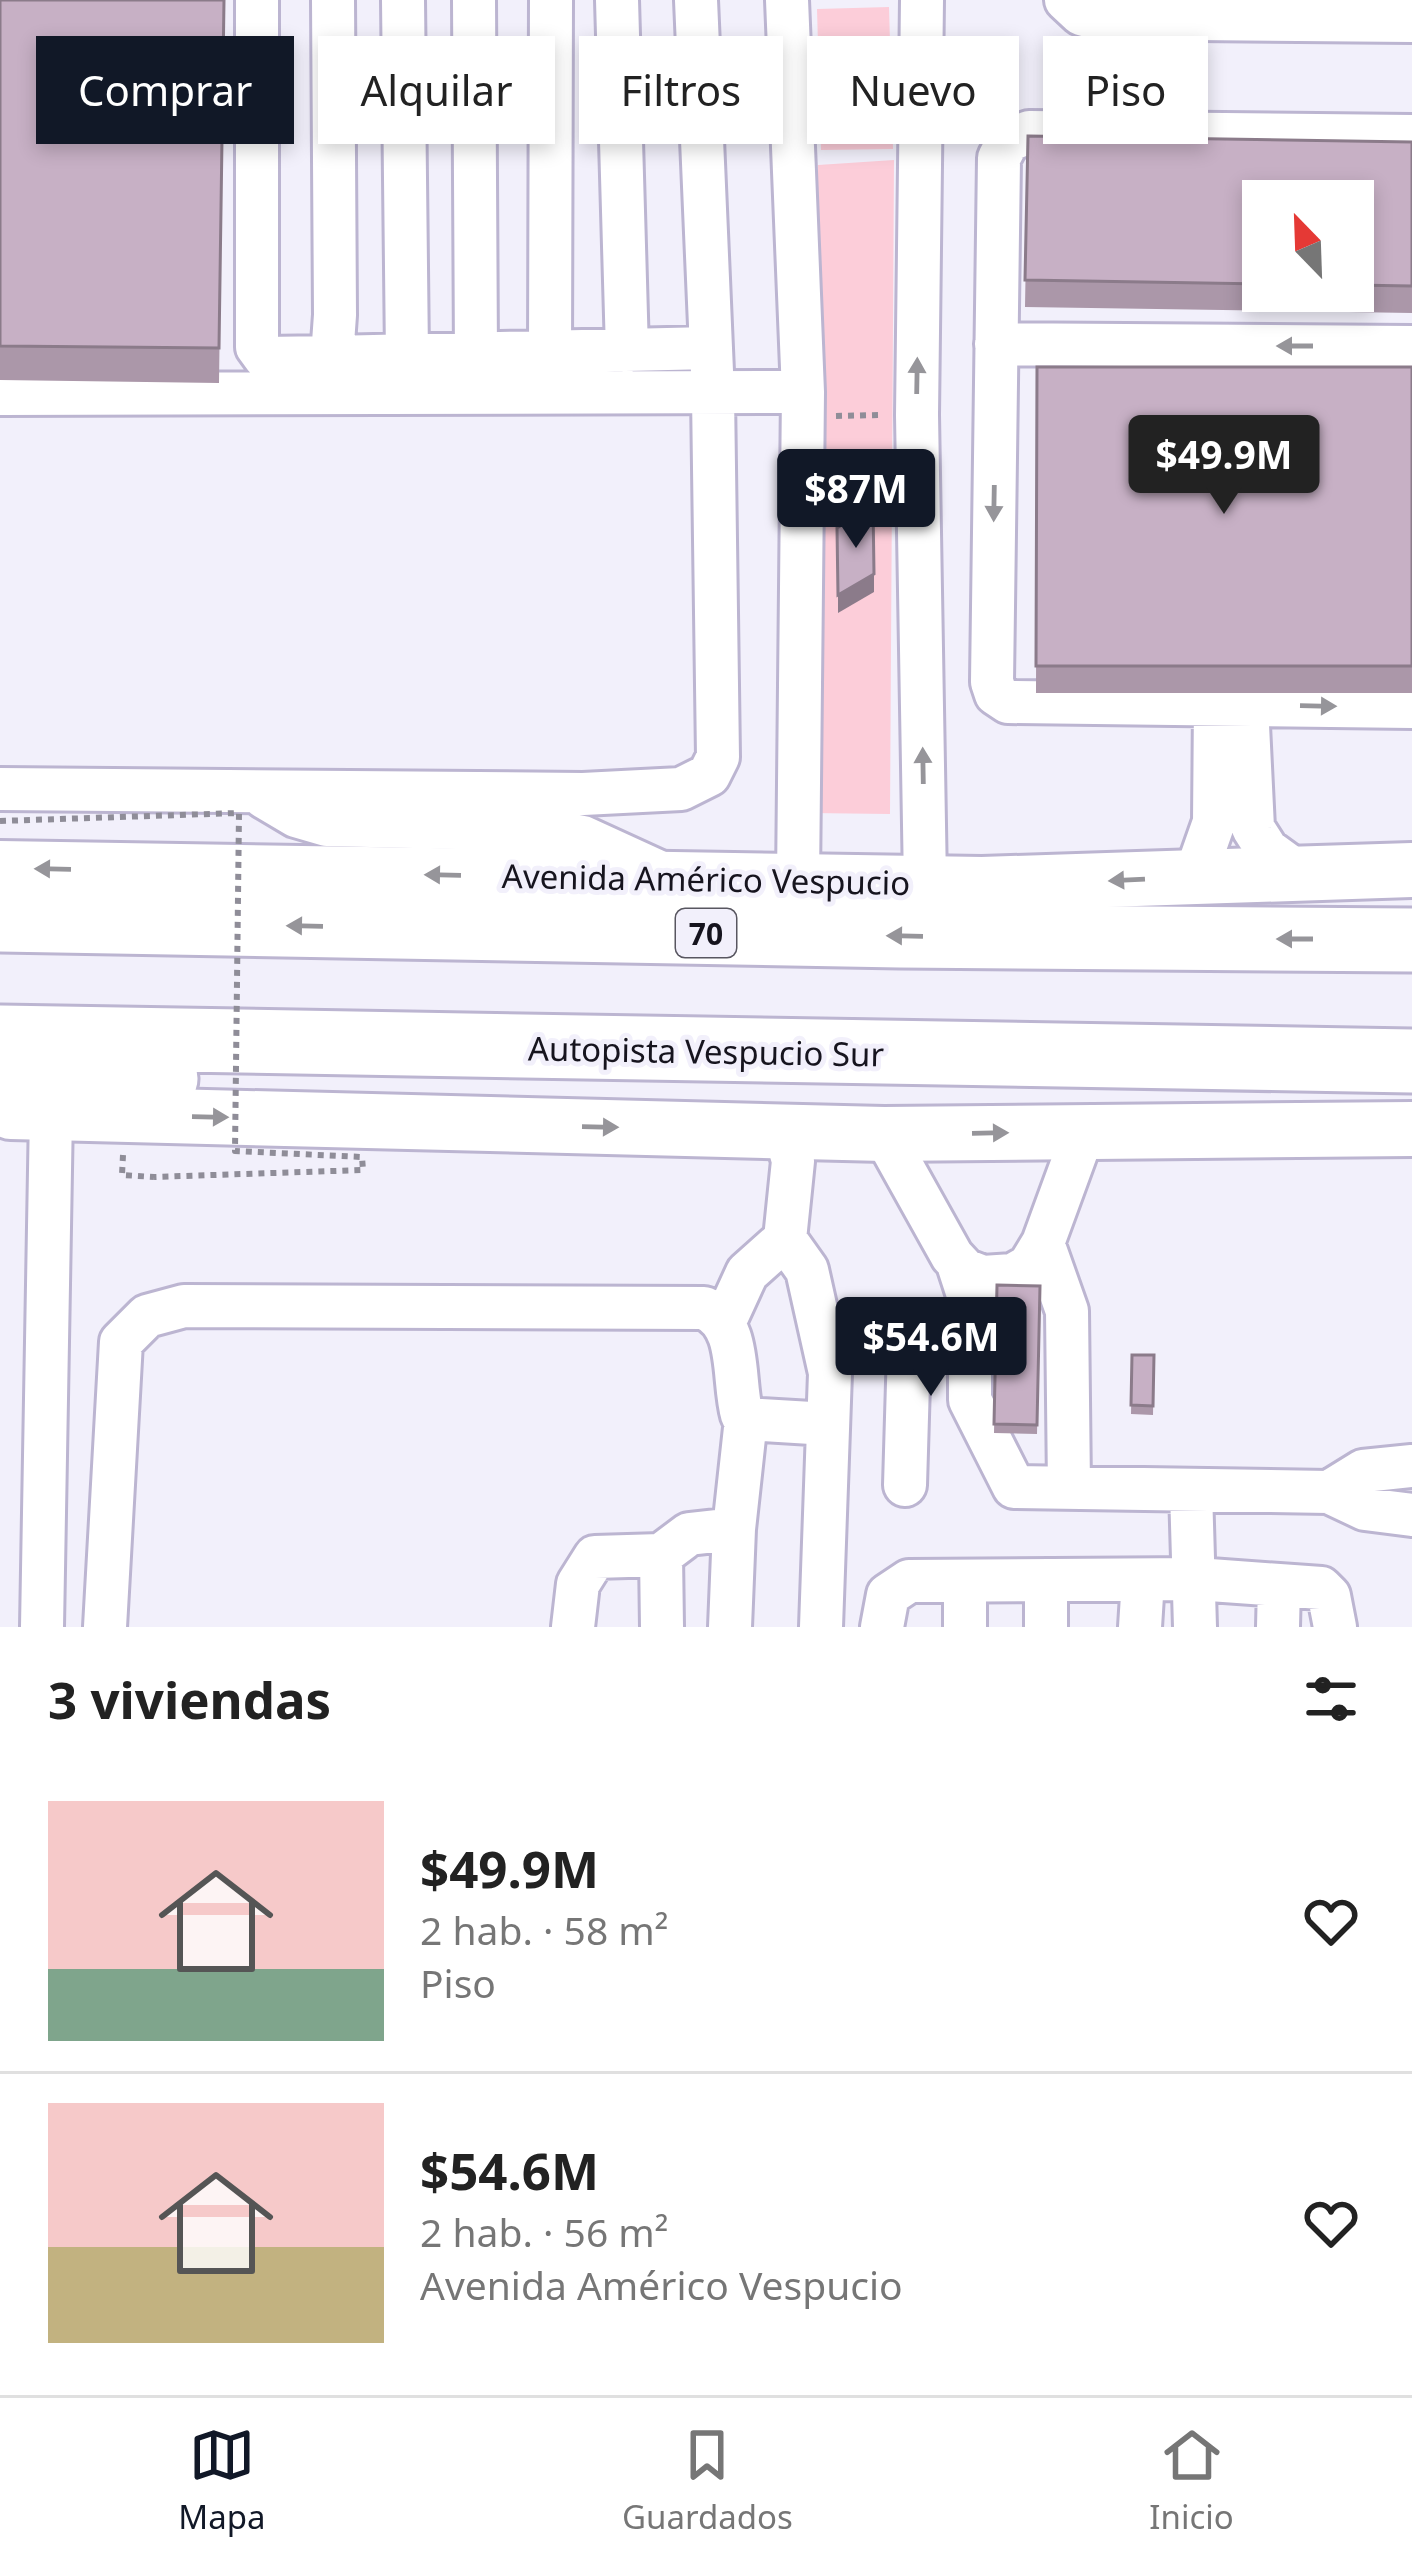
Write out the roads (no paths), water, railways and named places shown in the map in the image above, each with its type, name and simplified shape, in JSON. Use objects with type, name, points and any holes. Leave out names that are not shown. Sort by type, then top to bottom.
[{"type":"highway","name":"70","points":[[0,920],[1412,940]]},
{"type":"highway","name":"Autopista Vespucio Sur","points":[[0,1037],[1412,1060]]},
{"type":"highway","points":[[17,1104],[293,1071],[435,1047]]},
{"type":"main road","name":"Avenida Américo Vespucio","points":[[0,868],[1032,884],[1412,870]]},
{"type":"main road","points":[[17,1104],[884,1134],[1412,1129]]},
{"type":"street","points":[[257,0],[257,347],[265,358],[710,349]]},
{"type":"street","points":[[332,357],[333,0]]},
{"type":"street","points":[[403,0],[407,356]]},
{"type":"street","points":[[474,0],[476,356]]},
{"type":"street","points":[[550,353],[551,0]]},
{"type":"street","points":[[617,0],[628,351]]},
{"type":"street","points":[[0,789],[583,794],[680,789],[709,775],[718,757],[713,395],[696,0]]},
{"type":"street","points":[[787,0],[803,404],[799,881]]},
{"type":"street","points":[[922,0],[917,415],[925,883]]},
{"type":"street","points":[[1066,0],[1081,14],[1095,18],[1412,21]]},
{"type":"street","points":[[1412,136],[1029,132],[1008,142],[999,158],[992,682],[996,694],[1008,702],[1412,707]]},
{"type":"street","points":[[996,344],[1412,347]]},
{"type":"street","points":[[0,394],[713,395],[803,404]]},
{"type":"street","points":[[1231,705],[1253,828],[1268,850],[1296,871]]},
{"type":"street","points":[[1195,876],[1214,822],[1231,705]]},
{"type":"street","points":[[253,791],[296,816],[327,825],[548,830],[583,837],[675,879]]},
{"type":"street","points":[[17,1104],[42,1627]]},
{"type":"street","points":[[958,1264],[983,1277],[1013,1275],[1029,1266],[1084,1131]]},
{"type":"street","points":[[730,1627],[734,1528],[746,1419],[740,1409],[725,1321],[747,1273],[784,1239],[794,1161],[785,1132]]},
{"type":"street","points":[[884,1134],[958,1264],[970,1301],[970,1400],[1014,1487],[1329,1492],[1365,1509],[1412,1515]]},
{"type":"street","points":[[784,1239],[807,1270],[830,1372],[821,1627]]},
{"type":"street","points":[[1042,1243],[1067,1311],[1069,1488]]},
{"type":"street","points":[[105,1627],[121,1342],[147,1316],[184,1306],[704,1308],[725,1321]]},
{"type":"street","points":[[904,1485],[909,1349],[925,1340],[970,1341]]},
{"type":"street","points":[[746,1419],[828,1424]]},
{"type":"street","points":[[1329,1492],[1364,1472],[1412,1466]]},
{"type":"street","points":[[1191,1490],[1196,1627]]},
{"type":"street","points":[[572,1627],[578,1584],[595,1557],[662,1555],[689,1534],[734,1528]]},
{"type":"street","points":[[662,1555],[662,1627]]},
{"type":"street","points":[[1046,1580],[1046,1627]]},
{"type":"street","points":[[1140,1627],[1143,1580]]},
{"type":"street","points":[[882,1627],[888,1595],[909,1581],[1196,1580],[1279,1606],[1321,1588],[1329,1596],[1335,1627]]},
{"type":"street","points":[[965,1581],[965,1627]]}]
